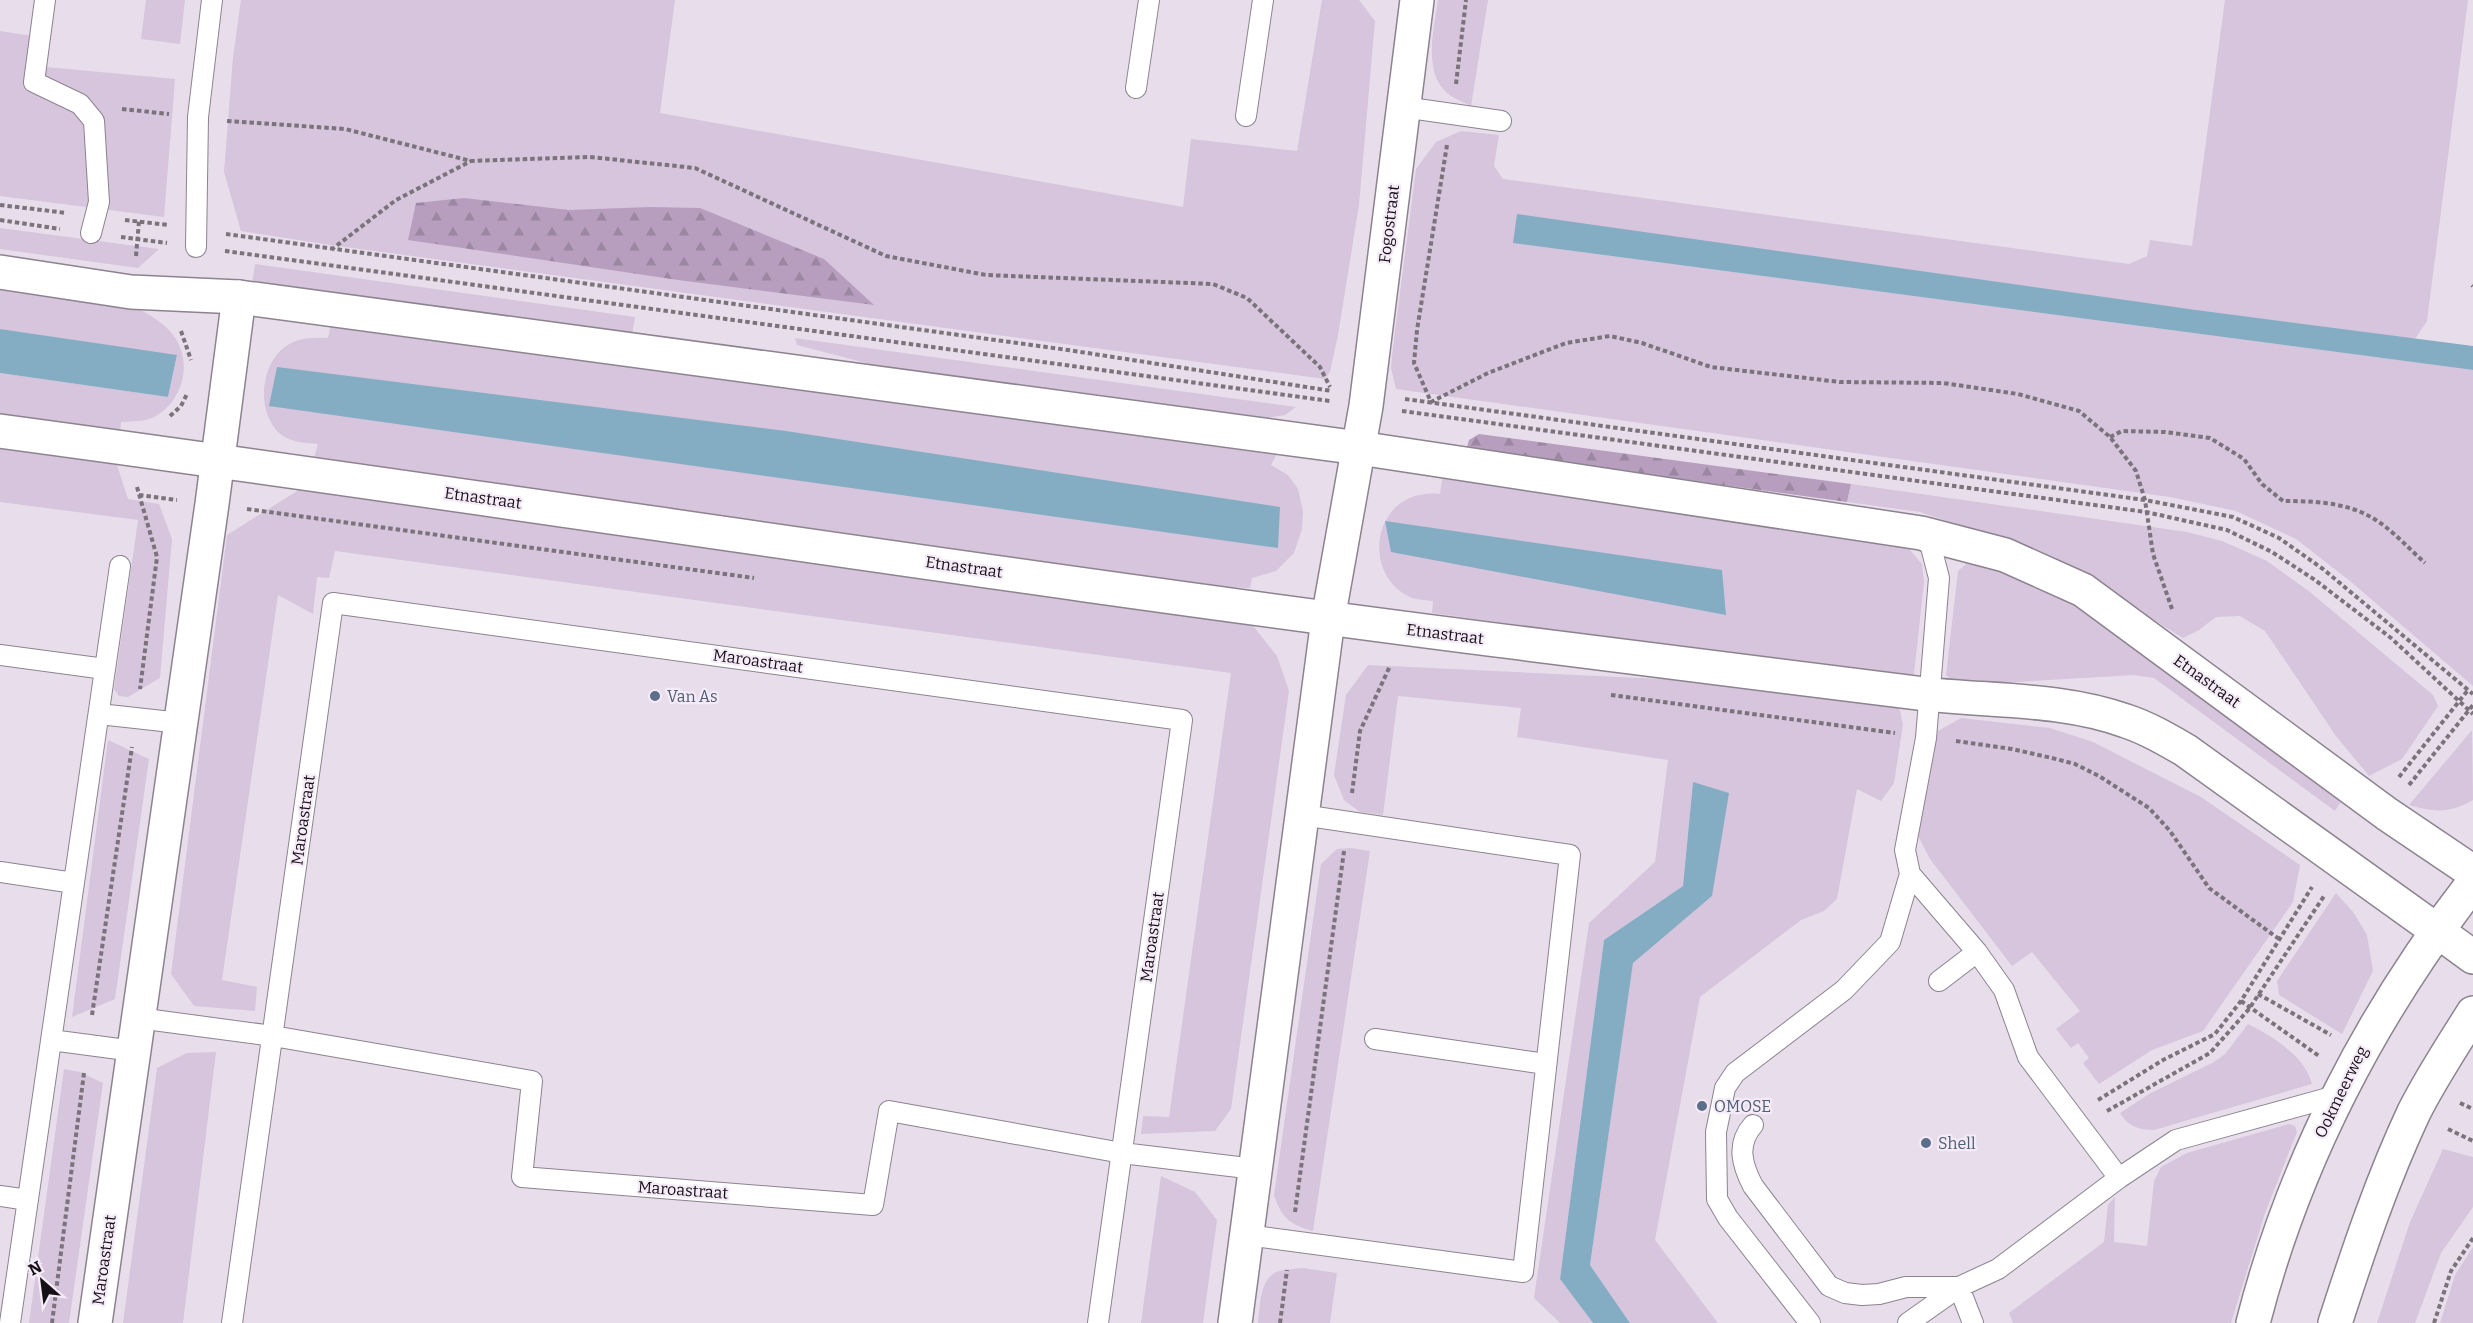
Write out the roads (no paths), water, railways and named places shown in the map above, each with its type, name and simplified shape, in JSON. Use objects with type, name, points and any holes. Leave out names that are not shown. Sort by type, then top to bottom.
[{"type":"street","name":"Fogostraat","points":[[1328,619],[1366,400],[1417,0]]},
{"type":"street","name":"Etnastraat","points":[[0,272],[132,292],[239,297],[1359,448],[1921,532],[2005,555],[2083,590],[2377,806],[2473,872]]},
{"type":"street","name":"Maroastraat","points":[[95,1323],[218,460],[239,297]]},
{"type":"street","name":"Etnastraat","points":[[0,431],[218,460],[1328,619],[1929,694],[2055,704],[2089,710],[2124,720],[2158,734],[2185,750],[2473,957]]},
{"type":"street","points":[[1235,1323],[1328,619]]},
{"type":"street","name":"Ookmeerweg","points":[[2253,1323],[2283,1222],[2311,1153],[2361,1051],[2396,990],[2436,930],[2473,883]]},
{"type":"street","points":[[2335,1323],[2379,1197],[2414,1113],[2473,1013]]},
{"type":"lane","points":[[45,0],[34,82],[80,104],[94,121],[99,202],[93,225]]},
{"type":"lane","points":[[196,247],[198,117],[212,0]]},
{"type":"lane","points":[[1136,88],[1149,0]]},
{"type":"lane","points":[[1246,116],[1263,0]]},
{"type":"lane","points":[[1403,107],[1501,121]]},
{"type":"lane","points":[[1810,1323],[1728,1218],[1717,1199],[1716,1132],[1725,1088],[1735,1073],[1844,990],[1890,942],[1910,874],[1905,850],[1926,738],[1939,578],[1931,547],[1921,532]]},
{"type":"lane","points":[[10,1323],[120,566]]},
{"type":"lane","name":"Maroastraat","points":[[232,1323],[333,603],[1182,720],[1098,1323]]},
{"type":"lane","points":[[0,655],[105,669]]},
{"type":"lane","points":[[99,714],[181,723]]},
{"type":"lane","points":[[1246,1235],[1523,1272],[1570,855],[1302,815]]},
{"type":"lane","points":[[0,872],[74,883]]},
{"type":"lane","points":[[1910,874],[1977,952],[2004,990],[2028,1057],[2119,1178]]},
{"type":"lane","points":[[1939,981],[1977,952]]},
{"type":"lane","name":"Maroastraat","points":[[138,1018],[273,1036],[532,1081],[522,1177],[873,1205],[890,1111],[1122,1153],[1255,1169]]},
{"type":"lane","points":[[1375,1039],[1546,1064]]},
{"type":"lane","points":[[51,1040],[134,1051]]},
{"type":"lane","points":[[1908,1323],[1959,1287],[1998,1269],[2119,1178],[2176,1140],[2339,1095]]},
{"type":"lane","points":[[1753,1125],[1744,1137],[1742,1147],[1745,1170],[1753,1186],[1829,1286],[1845,1293],[1862,1295],[1879,1294],[1906,1287],[1959,1287]]},
{"type":"lane","points":[[0,1196],[28,1200]]},
{"type":"lane","points":[[1959,1287],[1973,1323]]},
{"type":"water","points":[[1517,214],[2189,309],[2473,346],[2473,370],[1513,243]]},
{"type":"water","points":[[0,329],[177,355],[168,397],[0,373]]},
{"type":"water","points":[[277,367],[786,431],[1280,507],[1278,548],[269,406]]},
{"type":"water","points":[[1385,521],[1722,570],[1726,615],[1391,552]]},
{"type":"water","points":[[1693,782],[1729,793],[1712,896],[1633,963],[1590,1265],[1630,1323],[1593,1323],[1560,1279],[1604,940],[1683,886]]},
{"type":"place","name":"Van As","points":[[655,696]]},
{"type":"place","name":"OMOSE","points":[[1702,1106]]},
{"type":"place","name":"Shell","points":[[1926,1143]]}]
